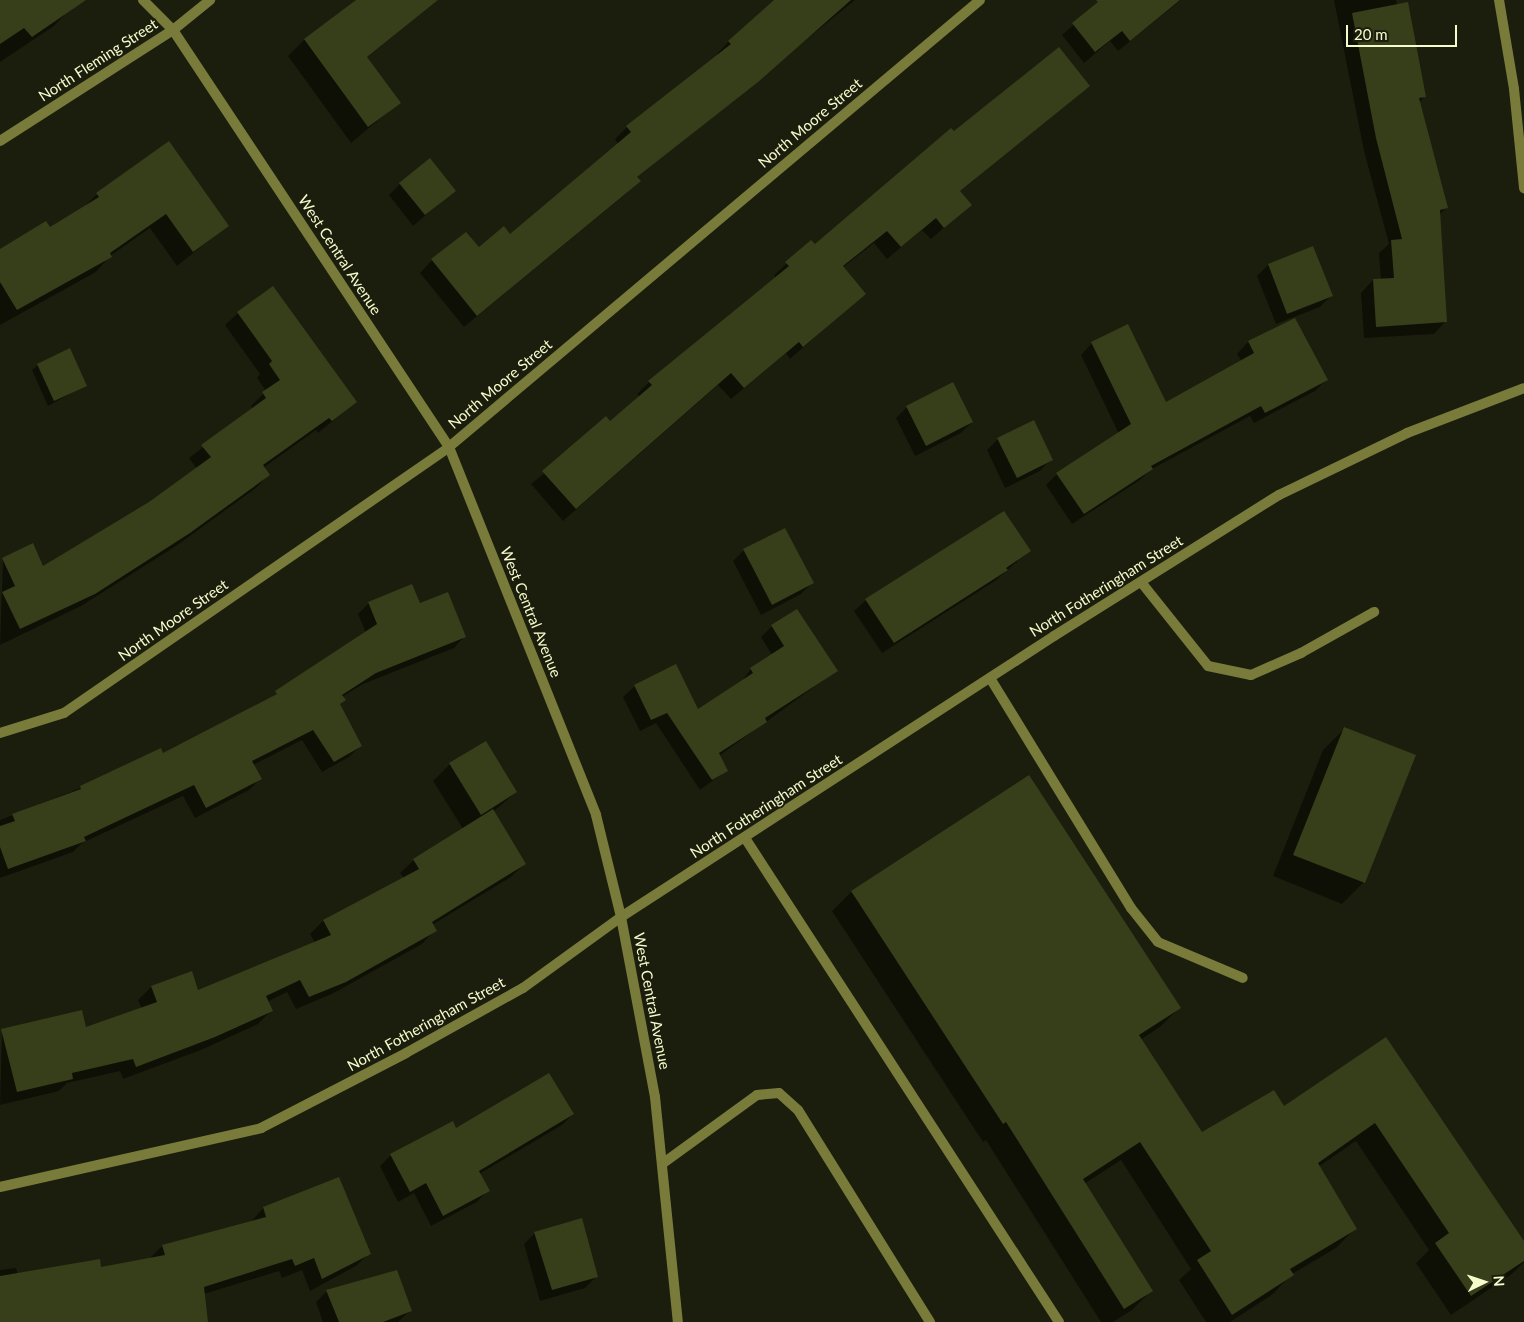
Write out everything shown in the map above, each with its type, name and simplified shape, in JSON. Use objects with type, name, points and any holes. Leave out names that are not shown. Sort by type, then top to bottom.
[{"type":"street","name":"West Central Avenue","points":[[143,0],[174,30],[449,447],[596,815],[621,917],[655,1097],[678,1322]]},
{"type":"street","name":"North Fleming Street","points":[[0,141],[174,30],[210,0]]},
{"type":"street","name":"North Moore Street","points":[[0,733],[64,713],[449,447],[980,0]]},
{"type":"street","points":[[1499,0],[1514,89],[1524,188]]},
{"type":"street","name":"North Fotheringham Street","points":[[0,1187],[261,1128],[523,988],[621,917],[990,678],[1280,495],[1407,433],[1524,388]]},
{"type":"street","points":[[1141,582],[1208,666],[1251,675],[1301,653],[1374,612]]},
{"type":"street","points":[[990,678],[1131,908],[1158,942],[1243,978]]},
{"type":"street","points":[[745,838],[848,1002],[1059,1322]]},
{"type":"street","points":[[662,1164],[757,1095],[779,1092],[798,1110],[930,1322]]},
{"type":"building","points":[[0,0],[86,0],[32,37],[24,28],[0,44]]},
{"type":"building","points":[[356,0],[438,0],[367,57],[401,103],[368,127],[304,39]]},
{"type":"building","points":[[774,0],[851,0],[758,82],[637,177],[641,181],[477,316],[431,259],[466,232],[479,247],[504,226],[510,234],[631,132],[626,126],[731,44],[728,41]]},
{"type":"building","points":[[1096,0],[1180,0],[1130,41],[1122,31],[1095,52],[1072,23],[1098,2]]},
{"type":"building","points":[[1408,2],[1426,97],[1419,98],[1448,208],[1440,210],[1447,322],[1376,327],[1373,279],[1394,278],[1391,240],[1402,239],[1376,138],[1352,13]]},
{"type":"building","points":[[1059,47],[1090,86],[960,191],[972,205],[944,228],[936,218],[901,247],[887,231],[843,266],[866,294],[803,347],[799,342],[744,388],[731,373],[576,509],[542,471],[606,416],[610,421],[652,385],[648,381],[789,266],[785,262],[811,240],[815,244],[951,128],[954,131]]},
{"type":"building","points":[[169,141],[229,226],[193,252],[166,214],[110,253],[112,257],[17,310],[0,282],[0,249],[46,221],[50,227],[99,197],[96,193]]},
{"type":"building","points":[[430,158],[456,191],[425,215],[399,183]]},
{"type":"building","points":[[1313,246],[1333,296],[1287,314],[1268,264]]},
{"type":"building","points":[[273,286],[357,402],[332,421],[329,418],[263,465],[270,475],[190,533],[95,594],[20,629],[2,592],[15,586],[2,558],[33,543],[43,566],[149,502],[211,457],[201,445],[266,398],[262,392],[280,380],[269,364],[272,361],[237,312]]},
{"type":"building","points":[[1295,318],[1328,380],[1265,413],[1261,406],[1151,466],[1153,469],[1084,514],[1056,473],[1131,424],[1091,342],[1128,324],[1166,402],[1254,353],[1248,341]]},
{"type":"building","points":[[70,348],[87,386],[54,401],[37,364]]},
{"type":"building","points":[[953,382],[973,422],[926,446],[906,406]]},
{"type":"building","points":[[1034,420],[1053,460],[1017,478],[997,438]]},
{"type":"building","points":[[1004,511],[1031,551],[1006,568],[1008,570],[894,643],[865,599]]},
{"type":"building","points":[[785,528],[814,583],[772,605],[743,549]]},
{"type":"building","points":[[412,584],[420,603],[448,592],[466,637],[376,673],[342,695],[346,700],[340,704],[362,746],[334,762],[313,730],[252,761],[262,779],[206,808],[194,785],[84,837],[86,841],[8,869],[0,847],[0,826],[15,821],[12,814],[81,789],[80,786],[161,748],[163,753],[277,694],[275,691],[377,624],[368,602]]},
{"type":"building","points":[[797,609],[838,671],[765,718],[767,722],[719,753],[728,771],[712,780],[667,713],[651,720],[634,685],[676,664],[698,709],[753,673],[750,668],[784,646],[771,625]]},
{"type":"building","points":[[1344,727],[1416,755],[1365,883],[1293,855]]},
{"type":"building","points":[[486,741],[517,792],[481,815],[449,763]]},
{"type":"building","points":[[1029,775],[1181,1008],[1139,1035],[1202,1132],[1274,1090],[1284,1106],[1386,1037],[1524,1241],[1524,1261],[1471,1296],[1435,1243],[1449,1233],[1375,1123],[1318,1163],[1357,1229],[1290,1269],[1294,1275],[1232,1315],[1197,1260],[1211,1251],[1140,1142],[1083,1179],[1153,1291],[1124,1309],[1006,1122],[1003,1124],[851,891]]},
{"type":"building","points":[[493,809],[526,864],[432,922],[437,931],[346,982],[309,997],[300,980],[266,996],[273,1011],[215,1037],[136,1067],[133,1059],[72,1073],[73,1079],[17,1092],[1,1029],[82,1010],[86,1027],[157,1002],[151,986],[192,971],[198,990],[331,935],[323,920],[419,869],[413,859]]},
{"type":"building","points":[[549,1073],[574,1114],[479,1171],[490,1191],[443,1216],[426,1183],[410,1192],[390,1154],[453,1121],[456,1128]]},
{"type":"building","points":[[339,1177],[371,1254],[322,1279],[314,1258],[295,1266],[292,1259],[204,1287],[208,1322],[0,1322],[0,1276],[100,1259],[101,1267],[165,1255],[162,1245],[266,1217],[263,1207]]},
{"type":"building","points":[[582,1218],[598,1277],[552,1290],[534,1232]]},
{"type":"building","points":[[397,1270],[412,1311],[383,1322],[339,1322],[326,1290]]}]
